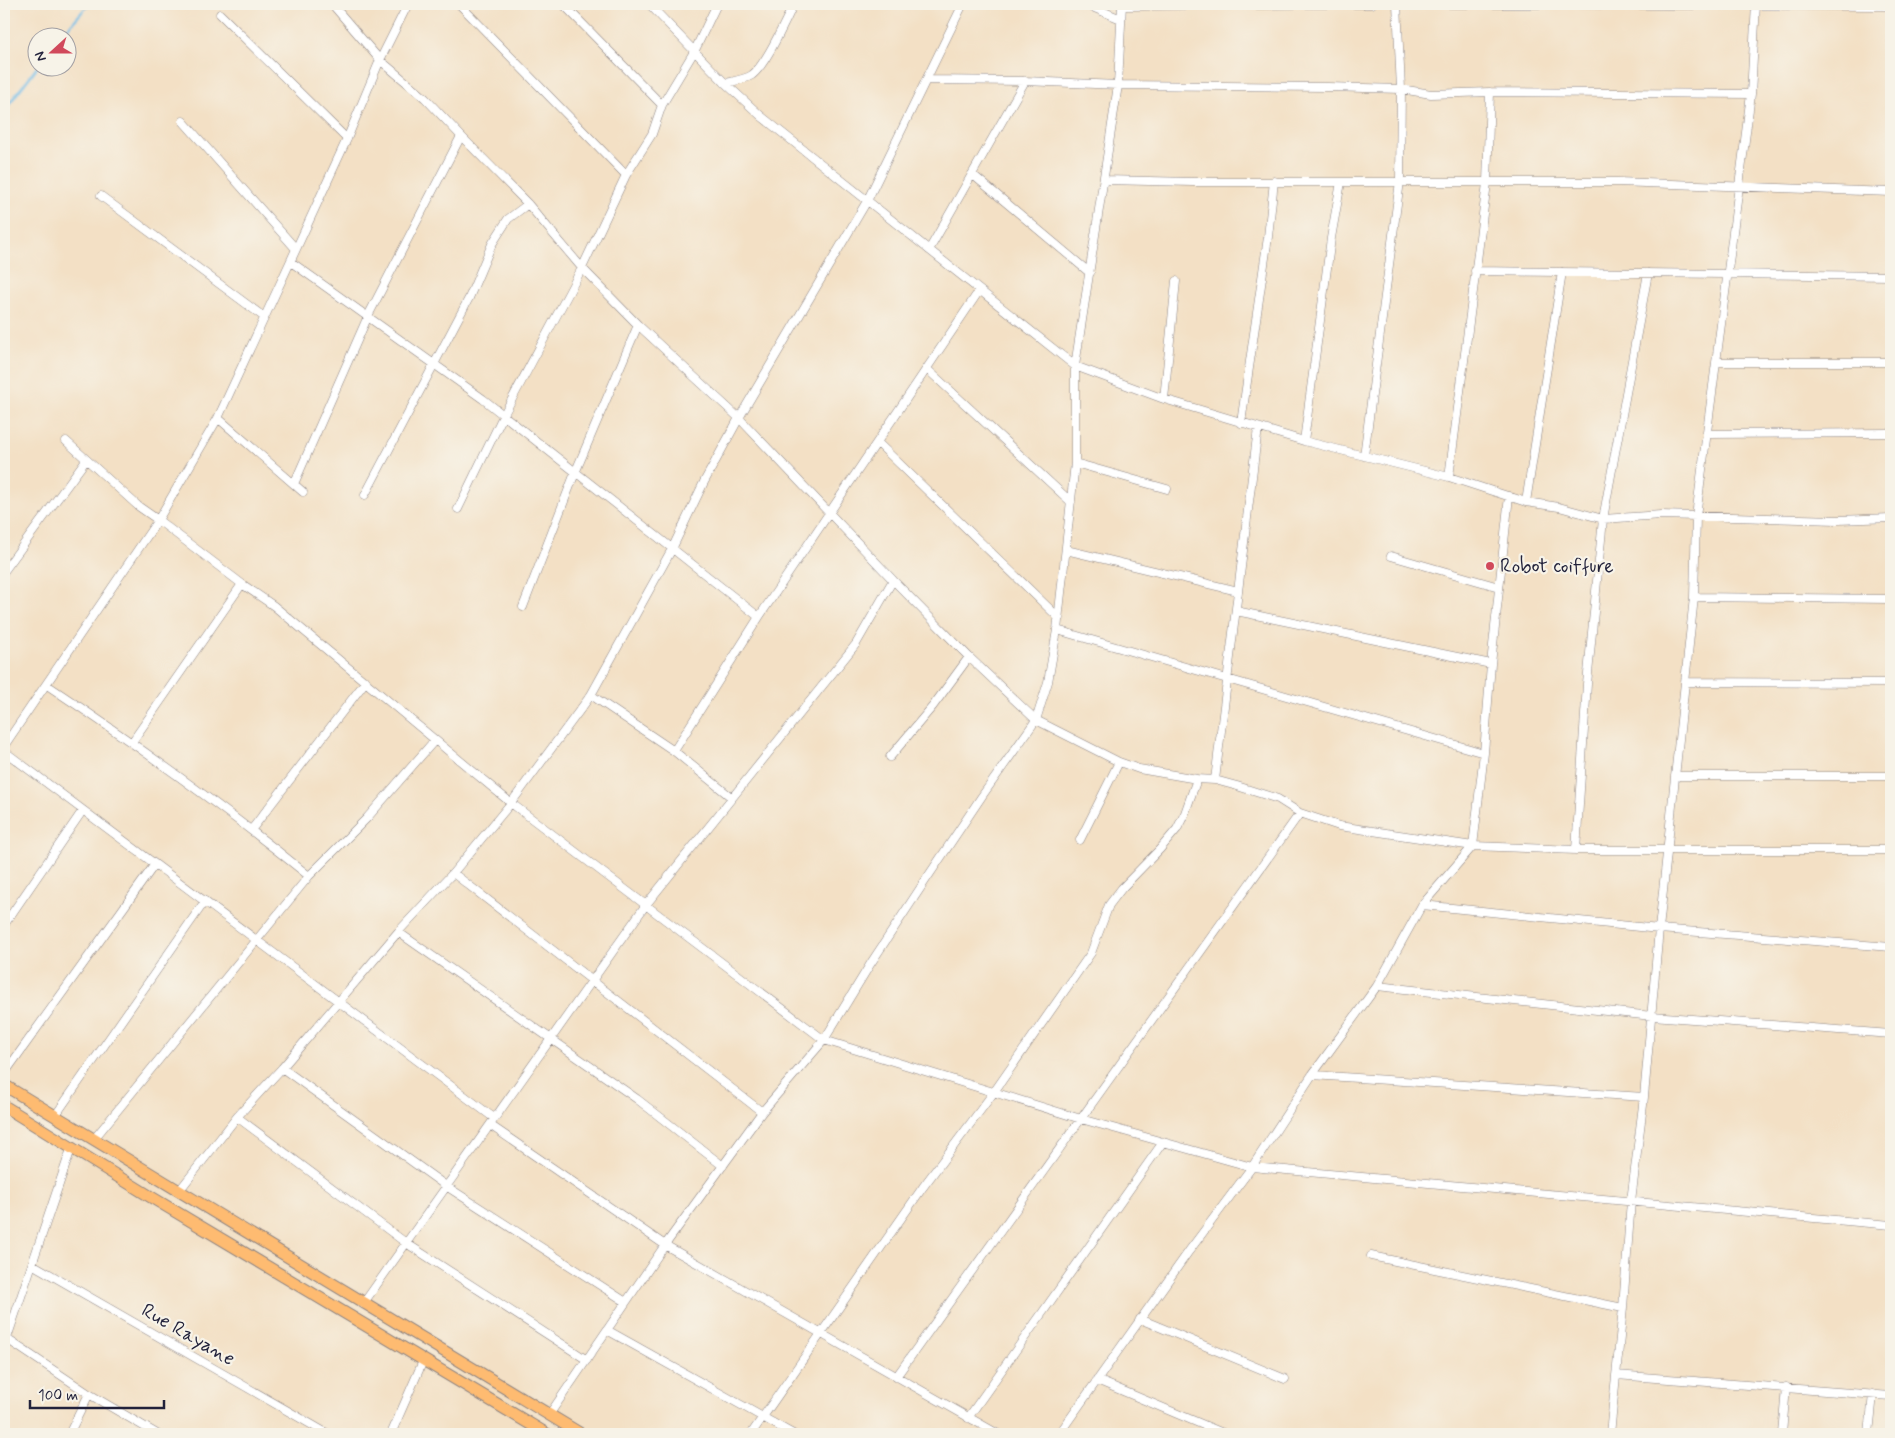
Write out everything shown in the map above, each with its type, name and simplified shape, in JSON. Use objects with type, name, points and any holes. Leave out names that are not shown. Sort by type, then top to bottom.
[{"type":"main road","points":[[4,1086],[581,1434]]},
{"type":"main road","points":[[4,1106],[71,1149],[548,1434]]},
{"type":"street","points":[[332,4],[380,60],[425,98],[528,204],[582,268],[638,325],[739,418],[892,580],[969,657],[1036,720],[1119,762],[1139,769],[1197,779],[1215,780],[1278,799],[1300,813],[1339,826],[1473,846],[1576,850],[1891,850]]},
{"type":"street","points":[[4,746],[158,520],[218,418],[347,139],[380,60],[408,4]]},
{"type":"street","points":[[459,4],[626,175]]},
{"type":"street","points":[[563,4],[662,105]]},
{"type":"street","points":[[649,4],[725,83],[760,116],[1075,366],[1164,399],[1240,423],[1304,441],[1449,476],[1526,502],[1559,507],[1603,519],[1661,515],[1838,520],[1891,518]]},
{"type":"street","points":[[458,510],[503,416],[582,268],[603,220],[626,175],[652,134],[662,105],[695,50],[717,4]]},
{"type":"street","points":[[725,83],[754,74],[762,64],[794,4]]},
{"type":"street","points":[[180,1191],[237,1117],[282,1068],[398,932],[453,873],[511,803],[591,695],[672,549],[704,482],[739,418],[867,201],[963,4]]},
{"type":"street","points":[[1085,4],[1122,19]]},
{"type":"street","points":[[549,1415],[665,1245],[762,1112],[824,1040],[871,963],[927,878],[1036,720],[1048,682],[1059,618],[1075,463],[1075,366],[1118,85],[1122,5],[1372,4]]},
{"type":"street","points":[[1364,456],[1400,181],[1401,89],[1398,4]]},
{"type":"street","points":[[1450,4],[1891,6]]},
{"type":"street","points":[[1610,1434],[1623,1308],[1631,1201],[1644,1097],[1659,929],[1694,597],[1696,516],[1751,94],[1756,4]]},
{"type":"street","points":[[220,14],[347,139]]},
{"type":"street","points":[[926,80],[1025,81],[1118,85],[1328,86],[1401,89],[1431,94],[1490,92],[1751,94]]},
{"type":"street","points":[[928,250],[1025,81]]},
{"type":"street","points":[[1449,476],[1488,183],[1490,92]]},
{"type":"street","points":[[183,121],[296,248]]},
{"type":"street","points":[[294,484],[368,316],[460,136]]},
{"type":"street","points":[[972,174],[1090,273]]},
{"type":"street","points":[[1104,180],[1488,183],[1618,182],[1891,192]]},
{"type":"street","points":[[1240,423],[1268,237],[1274,181]]},
{"type":"street","points":[[1304,441],[1331,238],[1341,182]]},
{"type":"street","points":[[101,196],[264,317]]},
{"type":"street","points":[[365,495],[469,298],[492,244],[508,219],[528,204]]},
{"type":"street","points":[[291,262],[434,363],[759,617]]},
{"type":"street","points":[[1475,271],[1891,276]]},
{"type":"street","points":[[1526,502],[1562,272]]},
{"type":"street","points":[[1576,850],[1587,684],[1603,519],[1648,273]]},
{"type":"street","points":[[1164,399],[1176,282]]},
{"type":"street","points":[[674,751],[759,617],[980,291]]},
{"type":"street","points":[[523,607],[575,473],[638,325]]},
{"type":"street","points":[[1716,362],[1891,362]]},
{"type":"street","points":[[927,369],[1071,502]]},
{"type":"street","points":[[218,418],[303,492]]},
{"type":"street","points":[[1215,780],[1258,428]]},
{"type":"street","points":[[1707,434],[1891,433]]},
{"type":"street","points":[[66,441],[138,506],[274,606],[366,681],[434,741],[511,803],[824,1040],[1082,1119],[1252,1167],[1891,1225]]},
{"type":"street","points":[[878,443],[1059,618]]},
{"type":"street","points":[[4,571],[86,460]]},
{"type":"street","points":[[1075,463],[1167,489]]},
{"type":"street","points":[[1059,1434],[1252,1167],[1312,1075],[1377,986],[1422,905],[1473,846],[1484,753],[1490,664],[1510,496]]},
{"type":"street","points":[[1066,550],[1238,592]]},
{"type":"street","points":[[1391,556],[1499,586]]},
{"type":"street","points":[[363,1304],[645,906],[856,644],[892,580]]},
{"type":"street","points":[[132,742],[242,584]]},
{"type":"street","points":[[1694,597],[1891,598]]},
{"type":"street","points":[[1236,611],[1490,664]]},
{"type":"street","points":[[1057,630],[1484,753]]},
{"type":"street","points":[[890,757],[933,706],[969,657]]},
{"type":"street","points":[[252,829],[366,681]]},
{"type":"street","points":[[1686,682],[1891,683]]},
{"type":"street","points":[[47,684],[132,742],[252,829],[309,876]]},
{"type":"street","points":[[591,695],[674,751],[731,797]]},
{"type":"street","points":[[94,1139],[309,876],[367,818],[434,741]]},
{"type":"street","points":[[4,750],[339,1002],[492,1122],[665,1245],[998,1434]]},
{"type":"street","points":[[1080,840],[1119,762]]},
{"type":"street","points":[[1676,776],[1891,776]]},
{"type":"street","points":[[751,1434],[923,1187],[994,1092],[1091,953],[1109,905],[1122,888],[1177,829],[1197,779]]},
{"type":"street","points":[[4,925],[83,810]]},
{"type":"street","points":[[896,1377],[1300,813]]},
{"type":"street","points":[[4,1074],[155,864]]},
{"type":"street","points":[[453,873],[762,1112]]},
{"type":"street","points":[[55,1116],[204,901]]},
{"type":"street","points":[[1422,905],[1659,929],[1891,946]]},
{"type":"street","points":[[398,932],[637,1099],[723,1166]]},
{"type":"street","points":[[1377,986],[1652,1016],[1891,1034]]},
{"type":"street","points":[[282,1068],[446,1186],[626,1302]]},
{"type":"street","points":[[1312,1075],[1644,1097]]},
{"type":"street","points":[[237,1117],[406,1243],[587,1360]]},
{"type":"street","points":[[968,1418],[1163,1142]]},
{"type":"street","points":[[4,1348],[5,1338],[71,1149]]},
{"type":"street","points":[[1371,1256],[1623,1308]]},
{"type":"street","name":"Rue Rayane","points":[[32,1264],[328,1434]]},
{"type":"street","points":[[1140,1320],[1285,1378]]},
{"type":"street","points":[[607,1330],[793,1434]]},
{"type":"street","points":[[5,1338],[89,1394],[157,1434]]},
{"type":"street","points":[[391,1434],[423,1361]]},
{"type":"street","points":[[1616,1375],[1891,1396]]},
{"type":"street","points":[[1097,1380],[1225,1434]]},
{"type":"street","points":[[1782,1434],[1786,1387]]},
{"type":"street","points":[[69,1434],[89,1394]]},
{"type":"street","points":[[1869,1434],[1873,1394]]},
{"type":"waterway","points":[[68,28],[89,4]]},
{"type":"waterway","points":[[4,115],[9,104],[29,78]]},
{"type":"place","name":"Robot coiffure","points":[[1490,566]]}]
